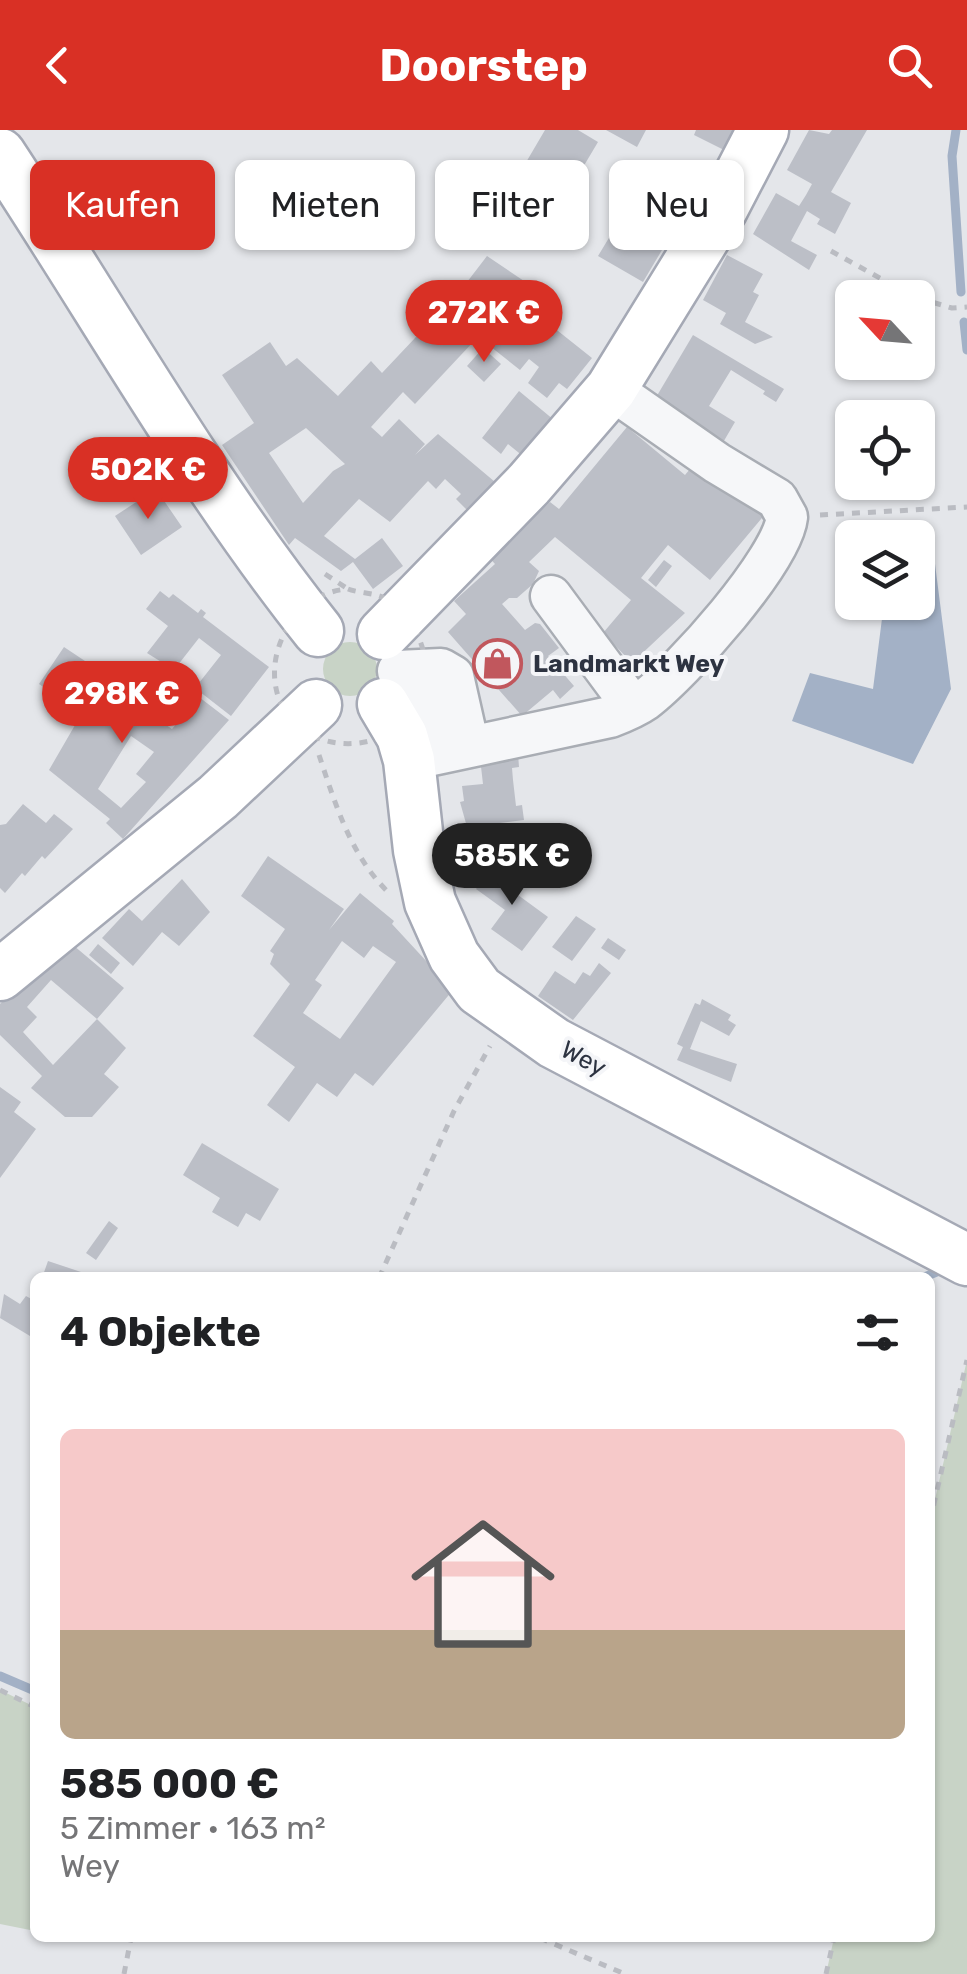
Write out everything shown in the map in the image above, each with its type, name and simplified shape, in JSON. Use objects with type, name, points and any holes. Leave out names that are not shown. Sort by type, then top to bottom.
[{"type":"main road","points":[[0,975],[309,721],[327,712],[352,718],[365,716],[413,697],[529,484],[611,389],[722,208],[763,130]]},
{"type":"main road","points":[[0,154],[141,375],[310,620],[301,670],[309,721]]},
{"type":"main road","points":[[310,620],[370,625],[413,697]]},
{"type":"main road","name":"Wey","points":[[413,697],[422,870],[436,917],[470,980],[511,1016],[588,1061],[967,1260]]},
{"type":"lane","points":[[413,697],[610,717],[633,707],[684,666],[722,621],[778,542],[787,517],[777,499],[717,463],[611,389]]},
{"type":"lane","points":[[551,596],[633,707]]},
{"type":"path","points":[[831,251],[884,280]]},
{"type":"path","points":[[935,303],[967,307]]},
{"type":"path","points":[[787,517],[966,507]]},
{"type":"path","points":[[348,589],[380,595],[413,697],[353,745],[327,742],[276,692],[276,668],[284,633],[310,620],[333,592],[348,589]]},
{"type":"path","points":[[309,721],[340,817],[368,872],[407,911],[436,917]]},
{"type":"path","points":[[382,1272],[454,1111],[511,1016]]},
{"type":"path","points":[[935,1499],[967,1360]]},
{"type":"path","points":[[0,1690],[30,1704]]},
{"type":"path","points":[[124,1974],[130,1942]]},
{"type":"path","points":[[549,1942],[625,1974]]},
{"type":"path","points":[[826,1974],[833,1942]]},
{"type":"shaded area","points":[[350,642],[369,650],[377,669],[369,688],[350,696],[331,688],[323,669],[331,650]]},
{"type":"shaded area","points":[[967,1360],[967,1974],[826,1974],[833,1942],[935,1942],[935,1499]]},
{"type":"shaded area","points":[[0,1690],[30,1705],[30,1930],[0,1924]]},
{"type":"water","points":[[935,564],[951,689],[913,764],[792,721],[810,673],[873,689],[882,620],[935,620]]},
{"type":"building","points":[[545,130],[578,130],[598,142],[587,160],[527,160]]},
{"type":"building","points":[[606,130],[646,130],[637,147]]},
{"type":"building","points":[[696,130],[738,130],[726,151],[694,135]]},
{"type":"building","points":[[809,130],[829,134],[832,130],[867,130],[831,192],[851,203],[835,234],[817,224],[820,219],[807,211],[791,241],[817,255],[809,270],[753,234],[776,193],[799,206],[812,184],[787,170]]},
{"type":"building","points":[[609,238],[609,250],[662,250],[643,282],[598,256]]},
{"type":"building","points":[[727,255],[763,274],[753,292],[759,295],[745,322],[773,337],[755,344],[720,324],[726,313],[703,300]]},
{"type":"building","points":[[487,256],[524,281],[509,303],[521,312],[517,319],[543,339],[553,327],[592,358],[567,389],[559,383],[547,398],[528,383],[539,367],[529,359],[520,370],[457,320],[476,295],[464,286]]},
{"type":"building","points":[[431,321],[453,342],[464,330],[475,340],[415,404],[403,392],[371,427],[382,437],[399,419],[425,444],[415,455],[438,434],[501,487],[472,515],[456,499],[461,494],[445,479],[436,489],[428,481],[390,522],[359,499],[324,536],[355,559],[382,538],[403,566],[373,589],[353,562],[341,571],[295,538],[289,545],[222,445],[254,423],[222,375],[270,342],[286,366],[297,358],[338,396],[371,361],[382,373]],"holes":[[[306,428],[345,464],[333,471],[303,503],[269,453]]]},
{"type":"building","points":[[693,335],[784,389],[776,402],[731,370],[709,406],[735,422],[718,451],[690,434],[696,424],[655,399]]},
{"type":"building","points":[[483,348],[501,364],[484,382],[467,366]]},
{"type":"building","points":[[519,391],[554,420],[524,457],[508,444],[501,454],[482,438]]},
{"type":"building","points":[[627,427],[685,475],[699,458],[766,513],[710,580],[668,545],[641,578],[685,613],[632,663],[603,633],[631,600],[555,537],[529,562],[539,571],[533,584],[517,598],[502,604],[525,630],[540,624],[559,648],[548,656],[574,686],[560,699],[553,690],[522,716],[448,632],[466,614],[454,601],[495,564],[484,552],[516,522],[522,528],[550,502],[559,509]]},
{"type":"building","points":[[156,489],[182,527],[141,555],[115,516]]},
{"type":"building","points":[[664,560],[672,566],[656,587],[648,580]]},
{"type":"building","points":[[160,591],[169,598],[173,594],[198,613],[201,609],[206,613],[203,617],[269,667],[231,716],[195,688],[221,655],[199,638],[174,670],[147,653],[168,626],[146,609]]},
{"type":"building","points":[[64,647],[97,669],[87,678],[114,697],[108,704],[137,723],[150,714],[172,729],[199,697],[229,720],[123,839],[106,823],[110,819],[49,770],[82,713],[39,684]],"holes":[[[131,736],[154,752],[136,774],[146,782],[121,808],[98,789]]]},
{"type":"building","points":[[518,754],[519,767],[512,768],[513,780],[516,806],[522,805],[524,820],[467,827],[460,802],[464,801],[462,786],[483,784],[480,758]]},
{"type":"building","points":[[23,804],[46,823],[54,814],[73,829],[5,893],[0,888],[0,825],[6,824]]},
{"type":"building","points":[[268,856],[344,909],[329,930],[360,893],[394,921],[392,924],[453,990],[373,1086],[355,1073],[337,1097],[317,1083],[289,1122],[267,1105],[295,1067],[253,1036],[290,984],[270,964],[274,954],[270,951],[285,929],[241,896]],"holes":[[[342,941],[364,958],[373,946],[396,962],[340,1039],[303,1013],[322,985],[315,980]]]},
{"type":"building","points":[[496,863],[525,884],[518,895],[548,917],[522,951],[491,929],[505,910],[476,889]]},
{"type":"building","points":[[182,879],[210,912],[179,946],[162,932],[133,966],[102,938],[129,909],[142,921]]},
{"type":"building","points":[[576,916],[596,929],[572,961],[552,947]]},
{"type":"building","points":[[608,938],[626,950],[619,960],[601,948]]},
{"type":"building","points":[[98,944],[120,963],[111,974],[89,955]]},
{"type":"building","points":[[73,945],[124,988],[97,1019],[126,1048],[104,1074],[119,1087],[92,1117],[65,1117],[31,1088],[42,1076],[0,1035],[0,1004],[53,950],[62,958]],"holes":[[[51,980],[97,1019],[53,1065],[23,1032],[37,1017],[27,1007]]]},
{"type":"building","points":[[599,963],[611,973],[573,1020],[538,996],[555,971],[575,984],[583,972],[590,976]]},
{"type":"building","points":[[702,999],[731,1015],[728,1020],[736,1025],[729,1036],[701,1021],[690,1049],[737,1064],[731,1082],[677,1060],[683,1047],[677,1044],[695,1003],[700,1005]]},
{"type":"building","points":[[0,1087],[21,1102],[14,1112],[36,1129],[0,1178]]},
{"type":"building","points":[[202,1143],[279,1189],[260,1221],[246,1213],[238,1227],[212,1212],[220,1198],[183,1175]]},
{"type":"building","points":[[109,1221],[118,1228],[96,1260],[86,1253]]},
{"type":"building","points":[[48,1261],[81,1272],[44,1272]]},
{"type":"building","points":[[4,1294],[20,1304],[26,1296],[30,1298],[30,1336],[0,1318]]},
{"type":"waterway","points":[[956,130],[952,156],[961,292]]},
{"type":"waterway","points":[[964,322],[967,350]]},
{"type":"waterway","points":[[935,1273],[939,1271]]},
{"type":"waterway","points":[[0,1676],[30,1689]]},
{"type":"place","name":"Landmarkt Wey","points":[[498,663]]}]
